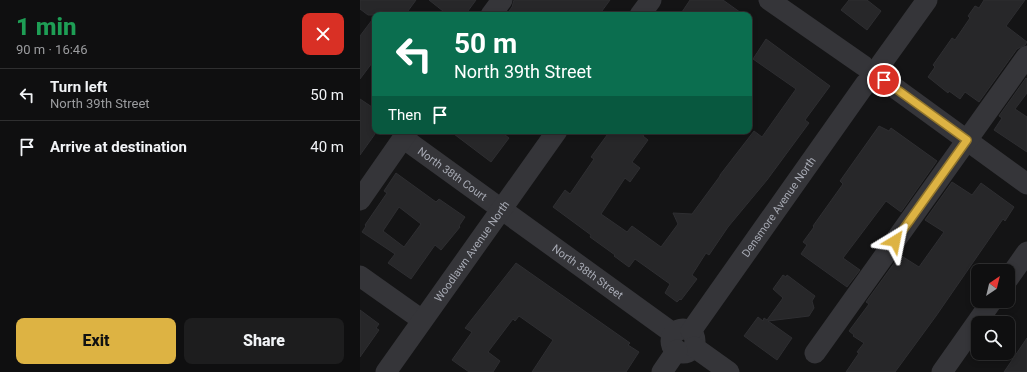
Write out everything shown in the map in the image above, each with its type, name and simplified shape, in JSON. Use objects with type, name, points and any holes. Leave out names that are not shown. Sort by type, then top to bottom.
[{"type":"street","points":[[493,12],[502,0]]},
{"type":"street","points":[[642,12],[651,0]]},
{"type":"street","points":[[769,0],[874,73],[1027,184]]},
{"type":"street","name":"Densmore Avenue North","points":[[662,372],[927,0]]},
{"type":"street","points":[[815,353],[1027,56]]},
{"type":"street","name":"Woodlawn Avenue North","points":[[386,372],[555,134]]},
{"type":"street","points":[[360,200],[406,135]]},
{"type":"street","name":"North 38th Court","points":[[406,135],[501,209]]},
{"type":"street","name":"North 38th Street","points":[[501,209],[729,372]]},
{"type":"street","points":[[1015,269],[1027,252]]},
{"type":"street","points":[[360,276],[422,320]]},
{"type":"street","points":[[942,372],[987,308]]},
{"type":"building","points":[[360,0],[416,0],[407,12],[372,12],[372,15],[368,15],[360,9]]},
{"type":"building","points":[[429,0],[476,0],[467,12],[444,12]]},
{"type":"building","points":[[514,0],[610,0],[601,12],[508,12],[512,7]]},
{"type":"building","points":[[690,0],[723,0],[740,12],[682,12]]},
{"type":"building","points":[[849,0],[867,0],[881,11],[867,30],[841,10]]},
{"type":"building","points":[[984,0],[1025,0],[1006,26],[1027,42],[1025,45],[1017,49],[979,102],[965,92],[960,99],[949,91],[948,93],[928,77],[935,67],[933,65],[952,38],[955,40],[970,18],[968,16],[975,6],[979,8]]},
{"type":"building","points":[[372,20],[372,63],[360,79],[360,36]]},
{"type":"building","points":[[766,39],[830,86],[805,120],[809,123],[767,180],[728,227],[709,255],[706,253],[692,275],[697,279],[681,300],[680,299],[677,302],[665,293],[670,284],[635,259],[629,267],[590,237],[591,235],[553,207],[565,190],[570,194],[594,159],[591,157],[608,134],[644,134],[643,136],[648,140],[632,162],[640,168],[630,182],[625,178],[601,214],[627,232],[632,226],[661,247],[678,224],[673,213],[692,214],[754,131],[762,137],[796,89],[753,59]]},
{"type":"building","points":[[1026,78],[1027,93],[1015,109],[1027,117],[1027,152],[994,130],[1002,118],[999,116]]},
{"type":"building","points":[[360,99],[372,107],[372,134],[375,134],[360,155]]},
{"type":"building","points":[[879,126],[889,131],[891,128],[937,161],[901,212],[886,201],[843,258],[860,270],[847,287],[801,254],[807,245],[803,242],[843,184],[840,181]]},
{"type":"building","points":[[454,134],[504,134],[509,138],[491,162]]},
{"type":"building","points":[[396,173],[436,202],[439,199],[465,217],[459,226],[460,227],[441,250],[435,245],[411,279],[388,263],[395,254],[362,232],[366,226],[365,225],[387,193],[384,191]],"holes":[[[399,207],[421,224],[404,247],[383,231]]]},
{"type":"building","points":[[952,182],[972,195],[981,183],[1014,207],[1005,221],[1003,219],[936,316],[895,372],[846,372],[859,353],[857,352],[864,343],[853,336],[854,335],[849,331],[869,304],[866,302],[900,255],[919,267],[944,232],[925,220]]},
{"type":"building","points":[[516,263],[630,343],[628,345],[639,352],[626,372],[532,372],[553,340],[519,316],[515,321],[513,319],[488,352],[500,361],[493,372],[469,372],[452,360],[472,332],[465,328]]},
{"type":"building","points":[[783,275],[786,277],[787,275],[815,296],[812,301],[814,308],[809,316],[768,321],[792,338],[777,360],[744,336],[758,317],[763,321],[764,318],[767,320],[783,298],[773,289]]},
{"type":"building","points":[[360,310],[379,324],[376,328],[379,330],[360,357]]},
{"type":"building","points":[[1027,338],[1027,372],[1004,372],[1012,360],[1015,360],[1015,356]]},
{"type":"route","points":[[884,80],[967,140],[895,241]]}]
